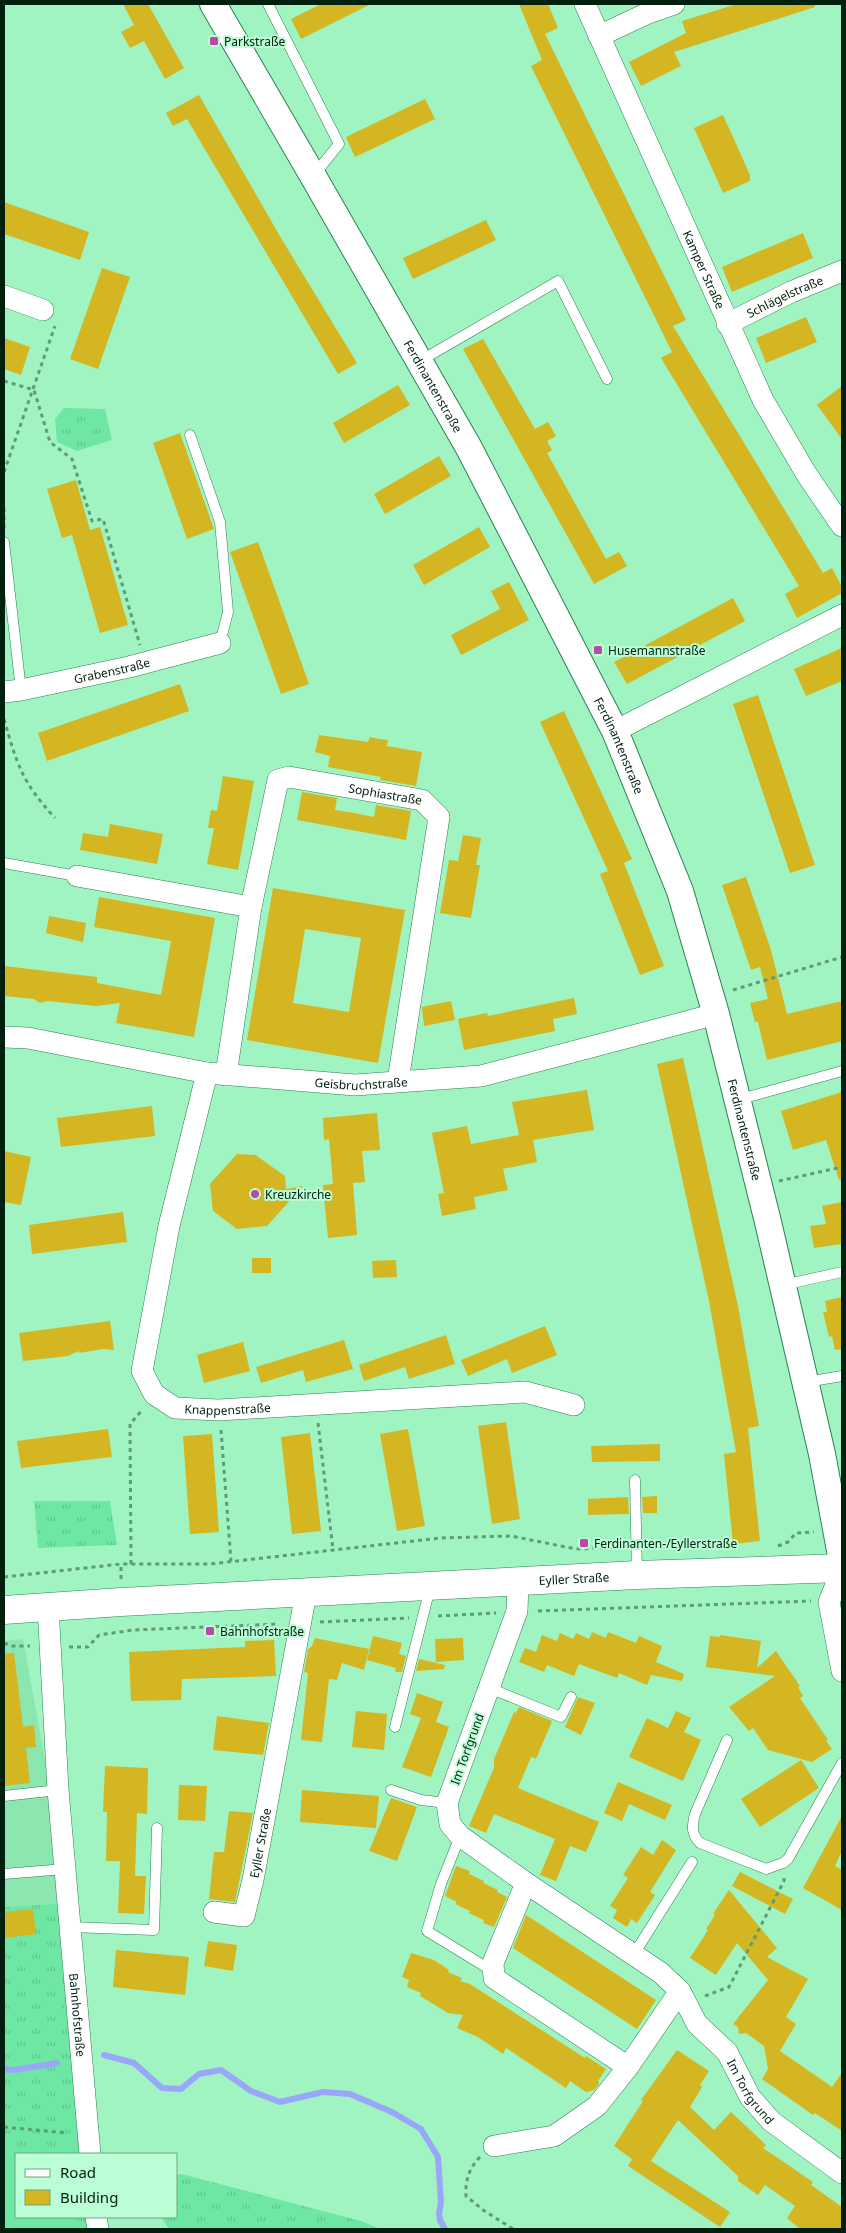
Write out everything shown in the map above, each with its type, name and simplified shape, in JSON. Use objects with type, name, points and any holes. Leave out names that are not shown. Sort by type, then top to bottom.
[{"type":"main road","name":"Eyller Straße","points":[[4,1610],[48,1606],[637,1575],[842,1569]]},
{"type":"street","name":"Ferdinantenstraße","points":[[213,4],[314,176],[469,448],[615,731],[680,892],[713,1005],[759,1185],[805,1382],[842,1561]]},
{"type":"street","name":"Kamper Straße","points":[[585,4],[727,324],[763,400],[806,475],[842,526]]},
{"type":"street","points":[[599,36],[648,13],[674,4]]},
{"type":"street","name":"Schlägelstraße","points":[[727,324],[791,292],[842,271]]},
{"type":"street","points":[[4,296],[43,310]]},
{"type":"street","points":[[615,731],[842,615]]},
{"type":"street","name":"Grabenstraße","points":[[12,691],[145,662],[220,643]]},
{"type":"street","name":"Sophiastraße","points":[[217,1074],[278,780],[289,777],[422,800],[439,817],[398,1081]]},
{"type":"street","points":[[77,876],[251,907]]},
{"type":"street","name":"Geisbruchstraße","points":[[4,1037],[28,1038],[217,1074],[354,1085],[481,1076],[713,1005]]},
{"type":"street","name":"Knappenstraße","points":[[217,1074],[169,1226],[142,1371],[154,1394],[175,1408],[220,1410],[525,1392],[574,1405]]},
{"type":"street","points":[[842,1569],[829,1602],[842,1671]]},
{"type":"street","name":"Im Torfgrund","points":[[518,1582],[517,1611],[447,1803],[450,1824],[460,1836],[526,1883],[661,1973],[683,1997],[697,2024],[727,2052],[750,2097],[772,2121],[842,2173]]},
{"type":"street","name":"Eyller Straße","points":[[214,1912],[244,1916],[306,1593]]},
{"type":"street","name":"Bahnhofstraße","points":[[48,1606],[58,1790],[89,2145]]},
{"type":"street","points":[[526,1883],[493,1963],[494,1978],[628,2067]]},
{"type":"street","points":[[494,2146],[554,2136],[598,2106],[683,1997]]},
{"type":"lane","points":[[268,4],[339,144],[314,176]]},
{"type":"lane","points":[[420,361],[558,281],[608,379]]},
{"type":"lane","points":[[190,435],[220,522],[228,612],[220,643]]},
{"type":"lane","points":[[4,542],[12,691]]},
{"type":"lane","points":[[4,863],[77,876]]},
{"type":"lane","points":[[737,1100],[842,1071]]},
{"type":"lane","points":[[782,1285],[842,1272]]},
{"type":"lane","points":[[805,1382],[842,1376]]},
{"type":"lane","points":[[635,1480],[634,1547],[637,1575]]},
{"type":"lane","points":[[395,1727],[430,1587]]},
{"type":"lane","points":[[489,1688],[561,1717],[571,1697]]},
{"type":"lane","points":[[727,1740],[695,1814],[692,1826],[693,1835],[700,1843],[766,1868],[785,1861],[842,1763]]},
{"type":"lane","points":[[4,1796],[58,1790]]},
{"type":"lane","points":[[391,1790],[420,1800],[447,1803]]},
{"type":"lane","points":[[70,1927],[154,1930],[157,1828]]},
{"type":"lane","points":[[460,1836],[441,1884],[427,1931],[494,1972]]},
{"type":"lane","points":[[634,1954],[692,1862]]},
{"type":"lane","points":[[4,1874],[65,1869]]},
{"type":"path","points":[[4,472],[59,315],[43,310]]},
{"type":"path","points":[[4,381],[34,390]]},
{"type":"path","points":[[34,390],[50,442],[72,458],[92,521],[103,519],[145,662]]},
{"type":"path","points":[[4,508],[4,542]]},
{"type":"path","points":[[4,719],[15,759],[23,778],[34,795],[55,818]]},
{"type":"path","points":[[713,1005],[842,957]]},
{"type":"path","points":[[759,1185],[842,1167]]},
{"type":"path","points":[[132,1564],[130,1424],[154,1394]]},
{"type":"path","points":[[316,1405],[333,1550]]},
{"type":"path","points":[[220,1410],[231,1561]]},
{"type":"path","points":[[769,1547],[788,1542],[796,1533],[837,1531]]},
{"type":"path","points":[[4,1577],[92,1566],[210,1564],[440,1538],[511,1536],[576,1549],[686,1544],[709,1548]]},
{"type":"path","points":[[683,1997],[729,1986],[784,1881],[785,1861]]},
{"type":"path","points":[[4,2127],[89,2145]]},
{"type":"path","points":[[494,2146],[474,2162],[465,2182],[466,2196],[483,2210],[513,2229]]},
{"type":"shaded area","points":[[23,1639],[65,1869],[68,1903],[4,1907],[4,1641]]},
{"type":"green space","points":[[64,408],[105,409],[112,440],[77,451],[57,442],[55,419]]},
{"type":"green space","points":[[34,1501],[110,1501],[117,1545],[38,1548]]},
{"type":"green space","points":[[68,1903],[90,2153],[15,2153],[15,2218],[96,2218],[98,2229],[4,2229],[4,1907]]},
{"type":"green space","points":[[4,2150],[36,2153],[15,2153],[15,2218],[71,2218],[72,2229],[4,2229]]},
{"type":"green space","points":[[182,2174],[361,2221],[380,2229],[169,2229],[162,2218],[178,2218],[178,2175]]},
{"type":"building","points":[[123,4],[148,4],[184,68],[165,79],[144,41],[130,48],[121,32],[134,25]]},
{"type":"building","points":[[321,4],[371,4],[301,39],[291,19]]},
{"type":"building","points":[[519,4],[548,4],[558,28],[545,34],[686,320],[673,326],[823,573],[832,568],[842,587],[842,593],[797,618],[785,594],[799,586],[661,358],[672,352],[531,66],[542,60]]},
{"type":"building","points":[[737,4],[815,4],[815,7],[674,52],[681,66],[641,86],[629,62],[686,33],[682,21]]},
{"type":"building","points":[[199,95],[281,238],[357,363],[338,374],[187,119],[173,126],[166,113]]},
{"type":"building","points":[[425,99],[435,119],[355,157],[346,137]]},
{"type":"building","points":[[723,115],[750,175],[750,181],[723,193],[694,128]]},
{"type":"building","points":[[4,202],[89,232],[80,260],[4,234]]},
{"type":"building","points":[[486,220],[496,240],[413,279],[403,258]]},
{"type":"building","points":[[803,233],[813,258],[732,292],[722,267]]},
{"type":"building","points":[[102,268],[130,277],[98,369],[70,359]]},
{"type":"building","points":[[806,317],[817,342],[766,363],[756,338]]},
{"type":"building","points":[[4,338],[30,347],[21,375],[4,369]]},
{"type":"building","points":[[483,339],[535,429],[548,422],[556,436],[547,441],[552,450],[547,453],[606,559],[619,552],[627,566],[594,584],[463,349]]},
{"type":"building","points":[[398,385],[410,405],[344,443],[333,423]]},
{"type":"building","points":[[842,386],[842,439],[817,405]]},
{"type":"building","points":[[180,433],[214,529],[187,539],[153,443]]},
{"type":"building","points":[[439,456],[451,476],[385,514],[374,494]]},
{"type":"building","points":[[76,480],[90,530],[100,527],[128,625],[100,633],[72,535],[62,538],[47,489]]},
{"type":"building","points":[[479,527],[490,547],[424,585],[413,565]]},
{"type":"building","points":[[258,542],[309,684],[281,694],[230,552]]},
{"type":"building","points":[[509,582],[529,620],[461,655],[451,635],[500,609],[491,591]]},
{"type":"building","points":[[733,598],[745,621],[627,684],[614,662]]},
{"type":"building","points":[[842,648],[842,681],[806,696],[794,669]]},
{"type":"building","points":[[180,684],[189,711],[47,761],[38,733]]},
{"type":"building","points":[[758,695],[815,865],[790,873],[733,704]]},
{"type":"building","points":[[564,711],[632,859],[624,863],[664,966],[640,975],[600,874],[608,871],[540,722]]},
{"type":"building","points":[[319,735],[368,742],[370,737],[388,740],[387,746],[422,752],[416,786],[380,780],[381,777],[328,767],[330,756],[315,752]]},
{"type":"building","points":[[223,776],[254,781],[238,870],[207,864],[214,828],[208,828],[211,810],[217,811]]},
{"type":"building","points":[[302,792],[337,798],[335,810],[374,817],[376,805],[411,811],[406,840],[297,820]]},
{"type":"building","points":[[110,824],[163,834],[157,864],[80,850],[83,833],[108,837]]},
{"type":"building","points":[[463,835],[481,838],[476,865],[480,865],[471,918],[440,913],[449,860],[458,861]]},
{"type":"building","points":[[746,877],[771,950],[787,1014],[842,1001],[842,1041],[767,1060],[758,1022],[755,1022],[750,1003],[768,999],[760,967],[751,970],[722,885]]},
{"type":"building","points":[[273,888],[405,910],[378,1063],[247,1040]],"holes":[[[305,929],[361,938],[349,1012],[293,1003]]]},
{"type":"building","points":[[99,897],[215,918],[194,1037],[116,1023],[120,1003],[96,1006],[48,1001],[40,1003],[34,999],[4,996],[4,966],[97,977],[97,983],[161,995],[171,941],[94,927]]},
{"type":"building","points":[[49,916],[86,923],[83,942],[46,933]]},
{"type":"building","points":[[574,998],[577,1014],[553,1019],[555,1031],[464,1050],[458,1019],[487,1013],[488,1016]]},
{"type":"building","points":[[451,1001],[455,1020],[424,1026],[422,1007]]},
{"type":"building","points":[[683,1058],[738,1306],[759,1426],[748,1428],[760,1541],[733,1544],[724,1454],[736,1452],[709,1301],[657,1064]]},
{"type":"building","points":[[587,1090],[594,1130],[533,1140],[537,1162],[503,1169],[508,1190],[474,1197],[476,1209],[442,1216],[438,1194],[444,1193],[432,1133],[467,1126],[471,1144],[519,1135],[512,1102]]},
{"type":"building","points":[[842,1092],[842,1179],[839,1180],[826,1140],[793,1150],[781,1111]]},
{"type":"building","points":[[152,1106],[155,1136],[61,1147],[57,1118]]},
{"type":"building","points":[[377,1113],[380,1150],[362,1151],[365,1182],[353,1183],[357,1235],[328,1238],[323,1185],[333,1184],[329,1139],[324,1140],[323,1118]]},
{"type":"building","points":[[4,1151],[31,1157],[21,1205],[4,1202]]},
{"type":"building","name":"Kreuzkirche","points":[[237,1154],[256,1155],[285,1176],[286,1189],[303,1186],[267,1226],[237,1229],[213,1211],[210,1184]]},
{"type":"building","points":[[842,1202],[842,1244],[814,1248],[810,1226],[826,1224],[822,1206]]},
{"type":"building","points":[[123,1212],[127,1242],[32,1254],[29,1225]]},
{"type":"building","points":[[252,1258],[271,1258],[271,1273],[252,1273]]},
{"type":"building","points":[[396,1260],[397,1277],[373,1278],[372,1261]]},
{"type":"building","points":[[842,1297],[842,1349],[835,1350],[832,1336],[829,1337],[823,1312],[827,1312],[825,1301]]},
{"type":"building","points":[[110,1321],[114,1350],[103,1349],[79,1353],[79,1351],[68,1356],[23,1361],[19,1333]]},
{"type":"building","points":[[545,1326],[557,1355],[512,1373],[507,1359],[468,1376],[461,1360]]},
{"type":"building","points":[[446,1335],[455,1364],[409,1379],[405,1367],[364,1381],[359,1365]]},
{"type":"building","points":[[344,1340],[353,1369],[306,1382],[303,1370],[261,1383],[256,1367]]},
{"type":"building","points":[[243,1342],[250,1371],[204,1383],[197,1355]]},
{"type":"building","points":[[506,1422],[520,1519],[492,1524],[478,1426]]},
{"type":"building","points":[[108,1429],[112,1457],[21,1468],[17,1441]]},
{"type":"building","points":[[408,1429],[425,1526],[397,1531],[380,1434]]},
{"type":"building","points":[[310,1433],[321,1531],[292,1534],[281,1437]]},
{"type":"building","points":[[212,1434],[219,1532],[190,1534],[183,1436]]},
{"type":"building","points":[[660,1444],[660,1461],[592,1462],[591,1446]]},
{"type":"building","points":[[657,1496],[657,1513],[643,1513],[642,1497]]},
{"type":"building","points":[[628,1497],[629,1514],[588,1515],[588,1499]]},
{"type":"building","points":[[592,1632],[606,1638],[608,1632],[636,1643],[639,1636],[662,1646],[656,1662],[684,1674],[682,1681],[651,1675],[647,1685],[619,1673],[617,1678],[579,1664],[574,1676],[547,1665],[544,1672],[519,1662],[525,1648],[536,1652],[542,1635],[557,1641],[560,1633],[573,1639],[576,1633],[589,1639]]},
{"type":"building","points":[[720,1635],[761,1641],[757,1668],[776,1651],[800,1686],[798,1687],[803,1696],[800,1698],[832,1749],[812,1762],[768,1750],[753,1728],[749,1731],[729,1707],[775,1676],[706,1667],[710,1636],[720,1637]]},
{"type":"building","points":[[373,1636],[402,1643],[399,1654],[406,1656],[402,1672],[395,1672],[396,1668],[367,1660]]},
{"type":"building","points":[[315,1638],[369,1649],[364,1670],[342,1663],[337,1680],[329,1679],[322,1742],[301,1740],[308,1673],[304,1672],[308,1649],[312,1646]]},
{"type":"building","points":[[463,1638],[464,1660],[436,1662],[435,1639]]},
{"type":"building","points":[[274,1640],[276,1676],[182,1679],[181,1700],[131,1701],[129,1652],[245,1647],[245,1641]]},
{"type":"building","points":[[14,1653],[23,1727],[34,1725],[36,1747],[26,1748],[30,1783],[4,1786],[4,1654]]},
{"type":"building","points":[[419,1659],[445,1665],[444,1669],[416,1671]]},
{"type":"building","points":[[417,1693],[443,1702],[436,1722],[449,1727],[431,1777],[402,1767],[421,1718],[410,1714]]},
{"type":"building","points":[[578,1697],[595,1703],[581,1735],[565,1727]]},
{"type":"building","points":[[519,1707],[552,1721],[536,1759],[531,1757],[518,1788],[599,1822],[586,1852],[570,1846],[556,1881],[540,1875],[555,1839],[494,1814],[486,1833],[469,1826],[494,1768],[494,1759],[514,1712],[516,1713]]},
{"type":"building","points":[[356,1711],[387,1714],[384,1750],[352,1747]]},
{"type":"building","points":[[676,1711],[691,1718],[684,1732],[701,1740],[683,1781],[629,1757],[647,1718],[668,1728]]},
{"type":"building","points":[[217,1716],[269,1723],[263,1755],[213,1750]]},
{"type":"building","points":[[801,1760],[819,1788],[760,1827],[741,1799]]},
{"type":"building","points":[[105,1766],[148,1768],[147,1814],[137,1813],[135,1876],[146,1876],[144,1914],[118,1913],[120,1861],[106,1861],[107,1812],[103,1812]]},
{"type":"building","points":[[618,1782],[672,1805],[665,1820],[629,1804],[622,1821],[604,1813]]},
{"type":"building","points":[[179,1785],[207,1786],[205,1821],[178,1820]]},
{"type":"building","points":[[302,1790],[379,1796],[376,1828],[300,1822]]},
{"type":"building","points":[[391,1798],[417,1807],[397,1861],[369,1851]]},
{"type":"building","points":[[229,1811],[253,1813],[235,1902],[209,1899],[214,1852],[224,1852]]},
{"type":"building","points":[[842,1816],[842,1851],[835,1866],[842,1870],[842,1910],[803,1888]]},
{"type":"building","points":[[662,1840],[676,1850],[650,1892],[655,1895],[637,1923],[631,1919],[627,1927],[613,1918],[617,1910],[610,1906],[628,1878],[623,1875],[641,1847],[653,1855]]},
{"type":"building","points":[[456,1866],[470,1871],[469,1874],[484,1881],[483,1883],[498,1890],[497,1892],[507,1897],[494,1927],[483,1923],[484,1920],[469,1913],[470,1911],[455,1904],[457,1902],[445,1896]]},
{"type":"building","points":[[740,1872],[793,1899],[785,1914],[732,1886]]},
{"type":"building","points":[[729,1890],[777,1948],[767,1957],[808,1979],[786,2017],[796,2024],[780,2051],[832,2087],[842,2073],[842,2131],[815,2113],[813,2115],[762,2079],[768,2069],[764,2046],[746,2033],[739,2034],[738,2027],[733,2024],[768,1980],[737,1943],[716,1975],[690,1958],[708,1930],[706,1929],[715,1915],[713,1914]]},
{"type":"building","points":[[33,1909],[36,1934],[4,1938],[4,1912]]},
{"type":"building","points":[[526,1915],[656,2000],[637,2029],[513,1948]]},
{"type":"building","points":[[208,1941],[237,1945],[233,1971],[204,1966]]},
{"type":"building","points":[[116,1950],[189,1957],[185,1995],[113,1987]]},
{"type":"building","points":[[411,1953],[434,1960],[449,1970],[448,1972],[462,1978],[460,1981],[470,1984],[585,2058],[586,2056],[606,2069],[598,2081],[599,2084],[594,2090],[586,2092],[570,2081],[566,2088],[506,2048],[503,2054],[478,2037],[457,2028],[463,2015],[448,2013],[420,1996],[421,1993],[407,1987],[409,1980],[402,1977]]},
{"type":"building","points":[[677,2050],[709,2071],[690,2107],[714,2130],[731,2112],[766,2145],[763,2148],[813,2182],[811,2185],[842,2207],[842,2229],[800,2229],[787,2218],[795,2206],[765,2185],[758,2195],[738,2181],[738,2176],[678,2120],[651,2161],[730,2212],[720,2227],[628,2166],[632,2159],[614,2146],[643,2101],[641,2100]]},
{"type":"waterway","points":[[104,2055],[134,2063],[162,2088],[181,2089],[199,2074],[221,2070],[251,2091],[280,2102],[323,2092],[350,2094],[392,2112],[421,2129],[438,2157],[441,2203],[439,2213],[440,2220],[445,2229]]},
{"type":"waterway","points":[[4,2069],[15,2070],[57,2063]]},
{"type":"place","name":"Parkstraße","points":[[214,41]]},
{"type":"place","name":"Husemannstraße","points":[[598,650]]},
{"type":"place","name":"Kreuzkirche","points":[[255,1194]]},
{"type":"place","name":"Ferdinanten-/Eyllerstraße","points":[[584,1543]]},
{"type":"place","name":"Bahnhofstraße","points":[[210,1631]]}]
